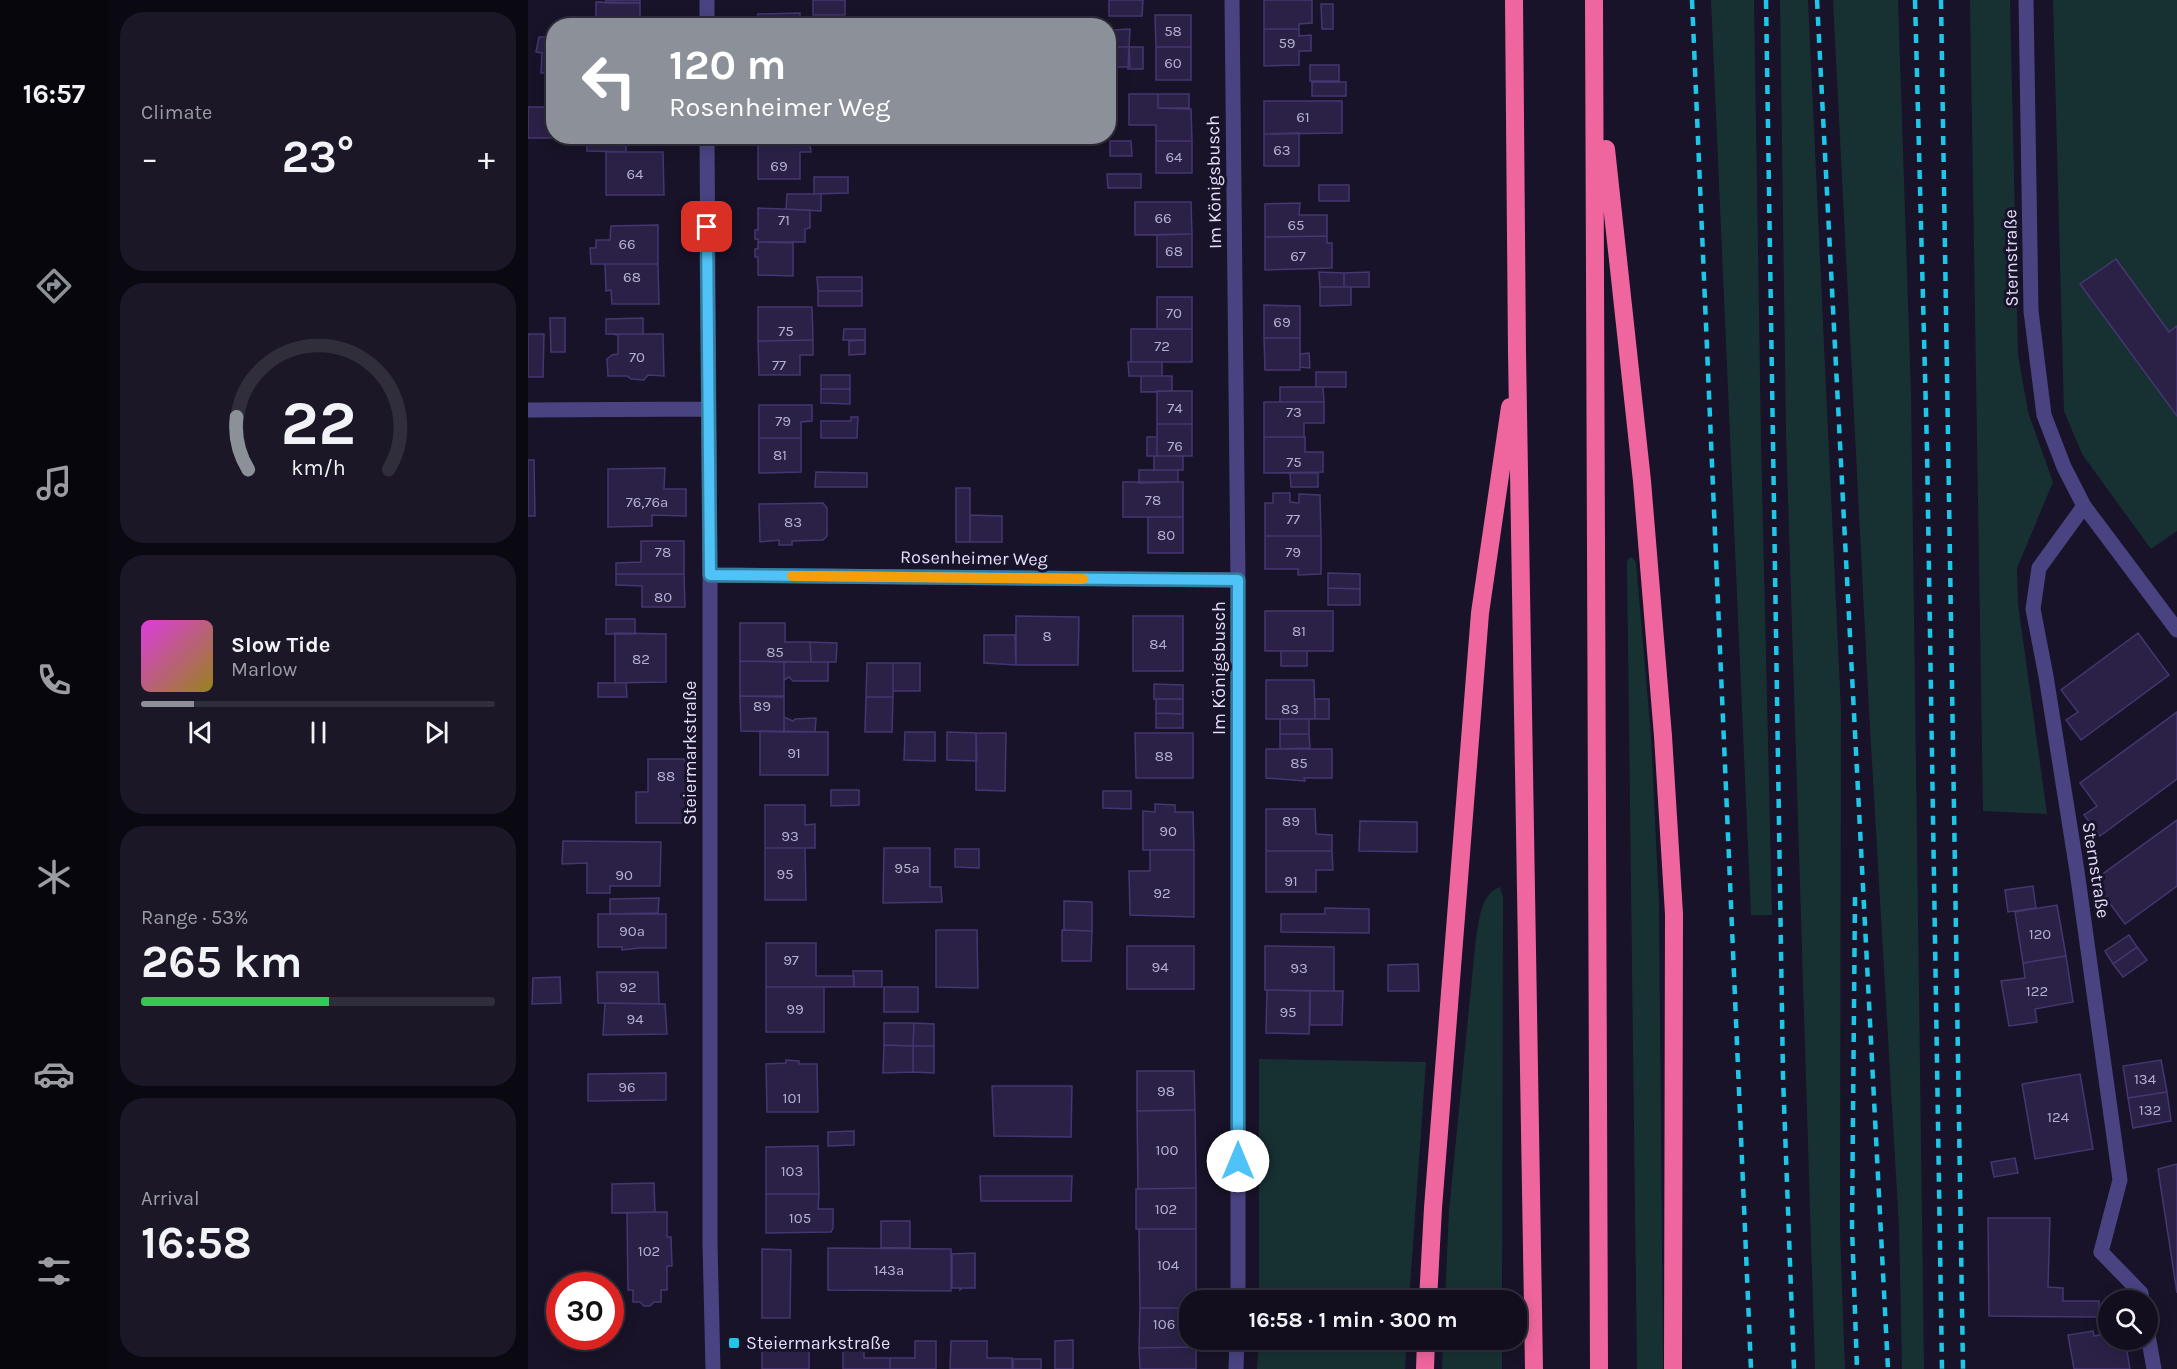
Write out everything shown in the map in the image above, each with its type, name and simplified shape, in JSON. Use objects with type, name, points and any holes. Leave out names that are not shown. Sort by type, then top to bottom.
[{"type":"highway","points":[[1515,0],[1518,352],[1534,1369]]},
{"type":"highway","points":[[1594,0],[1599,1369]]},
{"type":"highway","points":[[1595,55],[1642,482],[1664,748],[1674,914],[1673,1369]]},
{"type":"highway","points":[[1429,1290],[1480,613],[1518,352]]},
{"type":"highway","points":[[1425,1369],[1426,1350]]},
{"type":"street","points":[[707,0],[707,18]]},
{"type":"street","name":"Im Königsbusch","points":[[1232,0],[1238,580],[1238,1290]]},
{"type":"street","name":"Sternstraße","points":[[2026,0],[2031,311],[2044,415],[2064,467],[2084,506],[2177,630]]},
{"type":"street","name":"Steiermarkstraße","points":[[707,144],[712,1369]]},
{"type":"street","points":[[528,411],[708,409]]},
{"type":"street","name":"Sternstraße","points":[[2084,506],[2039,568],[2034,609],[2077,871],[2120,1180],[2101,1252],[2138,1290]]},
{"type":"street","name":"Rosenheimer Weg","points":[[710,575],[1238,580]]},
{"type":"street","points":[[1236,1369],[1237,1350]]},
{"type":"street","points":[[2151,1350],[2154,1369]]},
{"type":"green space","points":[[1711,0],[1754,0],[1772,915],[1751,915]]},
{"type":"green space","points":[[1780,0],[1808,0],[1841,711],[1840,1231],[1845,1369],[1815,1369],[1786,433]]},
{"type":"green space","points":[[1833,0],[1898,0],[1911,393],[1924,1369],[1902,1369],[1899,1227],[1869,710]]},
{"type":"green space","points":[[1970,0],[2010,0],[2018,354],[2028,412],[2053,482],[2017,568],[2018,604],[2047,814],[1983,811]]},
{"type":"green space","points":[[2053,0],[2177,0],[2177,531],[2151,549],[2082,454],[2064,411]]},
{"type":"green space","points":[[1632,557],[1636,562],[1651,736],[1659,905],[1663,1369],[1637,1369],[1627,563]]},
{"type":"green space","points":[[1500,887],[1503,897],[1502,1290],[1445,1290],[1449,1211],[1476,937],[1485,901],[1493,890]]},
{"type":"green space","points":[[1259,1059],[1426,1062],[1410,1290],[1259,1290]]},
{"type":"green space","points":[[1258,1350],[1406,1350],[1405,1369],[1257,1369]]},
{"type":"green space","points":[[1443,1350],[1502,1350],[1502,1369],[1442,1369]]},
{"type":"building","points":[[606,0],[640,0],[640,3],[606,3]]},
{"type":"building","points":[[813,0],[845,0],[845,15],[813,15]]},
{"type":"building","points":[[1109,0],[1143,0],[1142,16],[1109,16]]},
{"type":"building","points":[[1264,0],[1312,0],[1312,23],[1299,24],[1299,29],[1264,29]]},
{"type":"building","points":[[596,2],[640,3],[640,18],[596,18]]},
{"type":"building","points":[[1321,4],[1333,4],[1333,29],[1322,29]]},
{"type":"building","points":[[800,13],[800,18],[758,18],[758,14]]},
{"type":"building","points":[[1155,15],[1191,15],[1191,47],[1156,47]]},
{"type":"building","points":[[1130,29],[1129,47],[1116,47],[1116,30]]},
{"type":"building","points":[[1264,29],[1299,29],[1299,36],[1311,35],[1311,51],[1299,51],[1299,65],[1264,66]]},
{"type":"building","points":[[539,37],[546,37],[546,73],[541,73],[542,53],[536,52]]},
{"type":"building","points":[[1116,47],[1129,47],[1130,67],[1116,67]]},
{"type":"building","points":[[1129,47],[1143,47],[1143,69],[1128,69]]},
{"type":"building","points":[[1156,47],[1191,47],[1191,80],[1156,80]]},
{"type":"building","points":[[1310,65],[1339,65],[1339,81],[1310,81]]},
{"type":"building","points":[[1312,82],[1346,82],[1346,96],[1312,96]]},
{"type":"building","points":[[1129,94],[1158,94],[1158,108],[1191,109],[1192,141],[1156,141],[1156,125],[1129,125]]},
{"type":"building","points":[[1158,94],[1189,94],[1189,108],[1158,108]]},
{"type":"building","points":[[1264,101],[1342,101],[1342,133],[1264,134]]},
{"type":"building","points":[[528,107],[546,107],[546,138],[528,138]]},
{"type":"building","points":[[1299,133],[1299,166],[1264,166],[1264,134]]},
{"type":"building","points":[[1116,141],[1131,141],[1132,156],[1110,156],[1110,144],[1116,144]]},
{"type":"building","points":[[1156,141],[1192,141],[1192,173],[1156,173]]},
{"type":"building","points":[[587,144],[626,144],[626,152],[587,151]]},
{"type":"building","points":[[758,144],[810,144],[758,145]]},
{"type":"building","points":[[810,144],[811,152],[800,152],[800,179],[758,179],[758,145]]},
{"type":"building","points":[[606,152],[663,152],[664,195],[606,195]]},
{"type":"building","points":[[1107,174],[1141,174],[1141,188],[1108,188]]},
{"type":"building","points":[[814,177],[848,177],[848,193],[814,194]]},
{"type":"building","points":[[1319,185],[1349,185],[1349,201],[1319,201]]},
{"type":"building","points":[[787,194],[821,194],[821,211],[786,209]]},
{"type":"building","points":[[1135,202],[1191,202],[1192,234],[1135,235]]},
{"type":"building","points":[[1300,203],[1299,215],[1327,215],[1327,236],[1265,237],[1265,204]]},
{"type":"building","points":[[758,208],[810,210],[810,228],[805,229],[805,242],[758,242],[758,239],[755,239],[755,230],[758,230]]},
{"type":"building","points":[[658,225],[658,264],[591,264],[590,248],[596,248],[596,240],[610,240],[611,226]]},
{"type":"building","points":[[1192,234],[1192,267],[1157,267],[1157,235]]},
{"type":"building","points":[[1327,236],[1327,243],[1332,243],[1332,268],[1265,270],[1265,237]]},
{"type":"building","points":[[758,242],[793,243],[793,276],[758,275],[758,257],[755,257],[755,249],[758,249]]},
{"type":"building","points":[[2116,259],[2169,332],[2177,326],[2177,416],[2080,284]]},
{"type":"building","points":[[605,264],[658,264],[659,304],[612,304],[611,290],[606,291]]},
{"type":"building","points":[[1319,272],[1344,273],[1344,287],[1320,287]]},
{"type":"building","points":[[1369,272],[1369,287],[1344,287],[1344,273]]},
{"type":"building","points":[[817,277],[862,277],[862,291],[818,291]]},
{"type":"building","points":[[1320,287],[1351,287],[1351,305],[1320,306]]},
{"type":"building","points":[[818,291],[862,291],[862,306],[818,306]]},
{"type":"building","points":[[1157,297],[1192,297],[1192,329],[1157,329]]},
{"type":"building","points":[[1264,305],[1300,306],[1300,338],[1264,338]]},
{"type":"building","points":[[758,307],[812,307],[813,340],[758,341]]},
{"type":"building","points":[[550,318],[565,318],[565,352],[551,352]]},
{"type":"building","points":[[643,318],[643,334],[606,334],[606,319]]},
{"type":"building","points":[[844,329],[865,329],[865,340],[843,340]]},
{"type":"building","points":[[1131,329],[1192,329],[1192,362],[1131,362]]},
{"type":"building","points":[[528,334],[544,334],[543,377],[528,377]]},
{"type":"building","points":[[612,334],[663,334],[664,376],[648,375],[644,380],[631,379],[627,376],[608,376],[607,359],[618,354],[618,335]]},
{"type":"building","points":[[1264,338],[1300,338],[1300,370],[1265,370]]},
{"type":"building","points":[[813,340],[813,355],[800,355],[800,375],[759,375],[758,341]]},
{"type":"building","points":[[865,340],[865,354],[849,355],[849,341]]},
{"type":"building","points":[[1309,353],[1310,368],[1300,367],[1300,354]]},
{"type":"building","points":[[1128,362],[1162,362],[1162,376],[1129,376]]},
{"type":"building","points":[[1316,372],[1346,372],[1346,387],[1316,387]]},
{"type":"building","points":[[821,375],[850,375],[850,389],[821,389]]},
{"type":"building","points":[[1141,376],[1172,376],[1172,391],[1141,392]]},
{"type":"building","points":[[1280,387],[1323,387],[1324,402],[1280,402]]},
{"type":"building","points":[[821,389],[850,389],[850,404],[821,403]]},
{"type":"building","points":[[1157,391],[1192,391],[1192,424],[1157,424]]},
{"type":"building","points":[[1264,402],[1324,402],[1324,423],[1304,423],[1304,437],[1264,437]]},
{"type":"building","points":[[759,405],[812,405],[812,421],[801,422],[801,438],[759,438]]},
{"type":"building","points":[[851,417],[858,417],[857,438],[821,438],[821,421],[851,421]]},
{"type":"building","points":[[1157,424],[1192,424],[1192,456],[1157,456]]},
{"type":"building","points":[[1147,437],[1157,437],[1157,456],[1147,456]]},
{"type":"building","points":[[1264,437],[1305,437],[1305,452],[1323,452],[1323,472],[1264,473]]},
{"type":"building","points":[[759,438],[801,438],[801,472],[759,473]]},
{"type":"building","points":[[1154,456],[1183,456],[1183,470],[1154,470]]},
{"type":"building","points":[[528,460],[534,460],[535,516],[528,516]]},
{"type":"building","points":[[665,468],[664,489],[686,489],[686,516],[652,515],[652,526],[608,527],[608,469]]},
{"type":"building","points":[[1139,470],[1178,470],[1178,482],[1139,483]]},
{"type":"building","points":[[816,472],[867,473],[867,487],[815,487]]},
{"type":"building","points":[[1290,473],[1318,473],[1318,487],[1291,487]]},
{"type":"building","points":[[1123,482],[1183,482],[1183,517],[1123,517]]},
{"type":"building","points":[[956,488],[970,488],[970,542],[956,542]]},
{"type":"building","points":[[1273,493],[1290,493],[1290,502],[1299,503],[1299,494],[1320,495],[1321,536],[1265,536],[1265,503],[1273,503]]},
{"type":"building","points":[[823,503],[827,508],[827,536],[823,540],[792,541],[792,545],[779,545],[779,540],[760,542],[759,504]]},
{"type":"building","points":[[970,515],[1002,516],[1002,542],[970,542]]},
{"type":"building","points":[[1148,517],[1183,517],[1183,553],[1148,553]]},
{"type":"building","points":[[1265,536],[1321,536],[1321,574],[1298,575],[1298,569],[1265,569]]},
{"type":"building","points":[[641,541],[684,541],[684,574],[616,574],[616,563],[641,562]]},
{"type":"building","points":[[1328,573],[1360,574],[1360,589],[1328,588]]},
{"type":"building","points":[[616,574],[684,574],[685,607],[642,607],[642,586],[616,585]]},
{"type":"building","points":[[1328,588],[1360,589],[1360,605],[1328,605]]},
{"type":"building","points":[[1265,611],[1333,611],[1333,651],[1265,651]]},
{"type":"building","points":[[1016,616],[1079,617],[1078,665],[1016,665]]},
{"type":"building","points":[[1133,616],[1183,616],[1183,671],[1133,671]]},
{"type":"building","points":[[606,619],[635,619],[635,634],[606,634]]},
{"type":"building","points":[[740,623],[785,623],[785,642],[810,642],[811,662],[740,661]]},
{"type":"building","points":[[615,633],[666,634],[666,682],[615,683]]},
{"type":"building","points":[[2138,633],[2169,675],[2081,740],[2066,720],[2078,712],[2061,690]]},
{"type":"building","points":[[984,635],[1015,635],[1016,665],[984,663]]},
{"type":"building","points":[[810,642],[837,643],[836,662],[811,662]]},
{"type":"building","points":[[1281,651],[1307,651],[1307,666],[1281,666]]},
{"type":"building","points":[[740,661],[784,662],[784,696],[740,696]]},
{"type":"building","points":[[784,662],[828,662],[828,681],[793,681],[789,677],[784,680]]},
{"type":"building","points":[[867,663],[893,663],[893,697],[866,697]]},
{"type":"building","points":[[893,663],[920,663],[920,691],[893,691]]},
{"type":"building","points":[[1266,680],[1314,680],[1315,719],[1266,719]]},
{"type":"building","points":[[598,683],[626,683],[627,697],[598,697]]},
{"type":"building","points":[[1154,684],[1183,685],[1183,699],[1154,699]]},
{"type":"building","points":[[740,696],[784,697],[784,732],[741,731]]},
{"type":"building","points":[[866,697],[893,697],[892,732],[865,732]]},
{"type":"building","points":[[1156,699],[1183,699],[1183,714],[1156,713]]},
{"type":"building","points":[[1315,699],[1329,699],[1329,719],[1315,719]]},
{"type":"building","points":[[2177,712],[2177,779],[2100,836],[2084,815],[2097,806],[2080,783]]},
{"type":"building","points":[[1156,713],[1183,714],[1183,728],[1156,728]]},
{"type":"building","points":[[784,717],[793,721],[816,718],[815,732],[784,732]]},
{"type":"building","points":[[1280,719],[1309,719],[1309,734],[1280,734]]},
{"type":"building","points":[[760,731],[828,732],[828,775],[760,775]]},
{"type":"building","points":[[905,732],[935,732],[935,761],[904,760]]},
{"type":"building","points":[[947,732],[976,733],[977,761],[947,760]]},
{"type":"building","points":[[976,733],[1006,733],[1005,791],[976,790]]},
{"type":"building","points":[[1135,733],[1193,733],[1193,778],[1136,778]]},
{"type":"building","points":[[1280,734],[1309,734],[1310,748],[1280,749]]},
{"type":"building","points":[[1266,749],[1332,749],[1332,778],[1304,778],[1305,781],[1266,778]]},
{"type":"building","points":[[648,759],[685,759],[685,823],[636,823],[636,792],[648,792]]},
{"type":"building","points":[[831,790],[859,790],[859,805],[831,806]]},
{"type":"building","points":[[1103,791],[1131,791],[1131,809],[1103,808]]},
{"type":"building","points":[[1155,804],[1175,805],[1175,812],[1193,812],[1194,850],[1143,850],[1143,811],[1155,812]]},
{"type":"building","points":[[765,805],[805,805],[805,825],[815,824],[815,848],[765,848]]},
{"type":"building","points":[[1266,809],[1315,809],[1316,834],[1332,835],[1332,851],[1266,851]]},
{"type":"building","points":[[2177,820],[2177,886],[2125,924],[2093,881]]},
{"type":"building","points":[[1360,821],[1417,822],[1417,852],[1359,851]]},
{"type":"building","points":[[563,841],[661,842],[660,886],[610,886],[610,893],[587,893],[587,863],[562,864]]},
{"type":"building","points":[[765,848],[805,848],[806,900],[765,900]]},
{"type":"building","points":[[884,848],[930,848],[930,887],[941,887],[942,902],[883,903]]},
{"type":"building","points":[[955,849],[979,849],[979,868],[955,867]]},
{"type":"building","points":[[1150,850],[1194,850],[1194,917],[1130,915],[1129,871],[1150,871]]},
{"type":"building","points":[[1266,851],[1332,851],[1333,870],[1316,870],[1316,892],[1266,892]]},
{"type":"building","points":[[2033,886],[2036,908],[2008,912],[2005,890]]},
{"type":"building","points":[[659,898],[658,913],[610,914],[610,899]]},
{"type":"building","points":[[1064,901],[1092,902],[1092,931],[1064,930]]},
{"type":"building","points":[[2057,905],[2066,956],[2023,963],[2015,912]]},
{"type":"building","points":[[1325,908],[1369,909],[1369,933],[1281,932],[1281,914],[1325,914]]},
{"type":"building","points":[[598,914],[666,914],[666,948],[622,950],[622,947],[598,947]]},
{"type":"building","points":[[936,930],[977,930],[978,988],[936,987]]},
{"type":"building","points":[[1062,930],[1092,931],[1091,961],[1062,961]]},
{"type":"building","points":[[2129,935],[2137,947],[2113,964],[2105,951]]},
{"type":"building","points":[[766,943],[816,943],[816,976],[854,976],[854,987],[766,987]]},
{"type":"building","points":[[1127,946],[1194,946],[1194,989],[1127,989]]},
{"type":"building","points":[[1265,946],[1334,947],[1334,991],[1265,990]]},
{"type":"building","points":[[2137,947],[2147,960],[2123,977],[2113,964]]},
{"type":"building","points":[[2066,956],[2073,1002],[2035,1009],[2037,1022],[2009,1026],[2001,981],[2025,978],[2023,963]]},
{"type":"building","points":[[1418,964],[1419,991],[1388,991],[1388,965]]},
{"type":"building","points":[[853,971],[882,971],[882,987],[854,987]]},
{"type":"building","points":[[597,972],[658,972],[659,1004],[598,1003]]},
{"type":"building","points":[[560,977],[561,1003],[532,1004],[533,978]]},
{"type":"building","points":[[766,987],[824,987],[824,1032],[766,1032]]},
{"type":"building","points":[[884,987],[918,987],[918,1012],[884,1012]]},
{"type":"building","points":[[1267,990],[1310,991],[1309,1034],[1266,1033]]},
{"type":"building","points":[[1310,991],[1343,991],[1342,1025],[1310,1025]]},
{"type":"building","points":[[605,1003],[665,1004],[667,1034],[603,1035]]},
{"type":"building","points":[[884,1023],[914,1023],[913,1046],[884,1045]]},
{"type":"building","points":[[914,1023],[934,1024],[934,1046],[913,1046]]},
{"type":"building","points":[[884,1045],[913,1046],[913,1072],[883,1073]]},
{"type":"building","points":[[913,1046],[934,1046],[934,1073],[913,1072]]},
{"type":"building","points":[[786,1060],[799,1061],[799,1064],[817,1064],[818,1112],[767,1112],[766,1064],[786,1063]]},
{"type":"building","points":[[2161,1060],[2167,1092],[2128,1098],[2123,1066]]},
{"type":"building","points":[[1137,1071],[1194,1071],[1195,1110],[1137,1111]]},
{"type":"building","points":[[666,1073],[666,1100],[588,1101],[588,1074]]},
{"type":"building","points":[[2080,1074],[2093,1149],[2035,1159],[2022,1084]]},
{"type":"building","points":[[992,1086],[1072,1086],[1071,1137],[994,1136]]},
{"type":"building","points":[[2167,1092],[2171,1121],[2133,1128],[2128,1098]]},
{"type":"building","points":[[1195,1110],[1196,1188],[1138,1189],[1137,1111]]},
{"type":"building","points":[[854,1131],[854,1145],[828,1146],[828,1132]]},
{"type":"building","points":[[818,1146],[819,1194],[766,1194],[766,1147]]},
{"type":"building","points":[[2015,1158],[2018,1173],[1994,1177],[1991,1162]]},
{"type":"building","points":[[2177,1164],[2177,1293],[2158,1169]]},
{"type":"building","points":[[980,1176],[1072,1176],[1071,1201],[981,1201]]},
{"type":"building","points":[[654,1183],[655,1212],[612,1213],[612,1184]]},
{"type":"building","points":[[1196,1188],[1196,1229],[1136,1229],[1136,1189]]},
{"type":"building","points":[[766,1194],[819,1194],[818,1209],[833,1209],[831,1232],[766,1233]]},
{"type":"building","points":[[667,1212],[667,1237],[671,1237],[672,1266],[667,1266],[667,1290],[661,1290],[661,1302],[644,1306],[640,1302],[633,1302],[633,1290],[628,1290],[627,1213]]},
{"type":"building","points":[[1988,1218],[2050,1218],[2048,1287],[2063,1288],[2063,1301],[2098,1301],[2098,1317],[1989,1316]]},
{"type":"building","points":[[881,1221],[910,1221],[910,1248],[881,1248]]},
{"type":"building","points":[[1139,1229],[1196,1229],[1196,1290],[1179,1290],[1179,1308],[1140,1308]]},
{"type":"building","points":[[828,1248],[951,1249],[951,1291],[828,1290]]},
{"type":"building","points":[[762,1249],[791,1250],[790,1318],[762,1318]]},
{"type":"building","points":[[975,1253],[975,1288],[960,1290],[960,1288],[952,1288],[952,1254]]},
{"type":"building","points":[[1140,1308],[1179,1308],[1179,1347],[1139,1348]]},
{"type":"building","points":[[2093,1331],[2094,1336],[2098,1335],[2098,1350],[2127,1350],[2130,1369],[2074,1369],[2068,1335]]},
{"type":"building","points":[[1073,1340],[1073,1369],[1055,1369],[1055,1341]]},
{"type":"building","points":[[843,1341],[864,1341],[864,1358],[890,1358],[890,1369],[843,1369]]},
{"type":"building","points":[[915,1341],[936,1341],[936,1369],[890,1369],[890,1358],[915,1358]]},
{"type":"building","points":[[951,1341],[987,1341],[987,1358],[1012,1358],[1012,1369],[950,1369]]},
{"type":"building","points":[[762,1343],[809,1343],[809,1369],[762,1369]]},
{"type":"building","points":[[1179,1347],[1179,1350],[1196,1350],[1196,1369],[1140,1369],[1139,1348]]},
{"type":"building","points":[[1013,1359],[1041,1359],[1041,1369],[1013,1369]]},
{"type":"railway","points":[[1692,0],[1751,1369]]},
{"type":"railway","points":[[1766,0],[1783,1077],[1794,1369]]},
{"type":"railway","points":[[1817,0],[1888,1369]]},
{"type":"railway","points":[[1915,0],[1927,449],[1942,1369]]},
{"type":"railway","points":[[1941,0],[1963,1369]]},
{"type":"railway","points":[[1855,897],[1852,1227],[1857,1369]]},
{"type":"slow traffic","points":[[792,576],[1083,579]]},
{"type":"place","name":"Steiermarkstraße","points":[[734,1343]]},
{"type":"route","points":[[707,227],[710,575],[1238,580],[1238,1161]]}]
